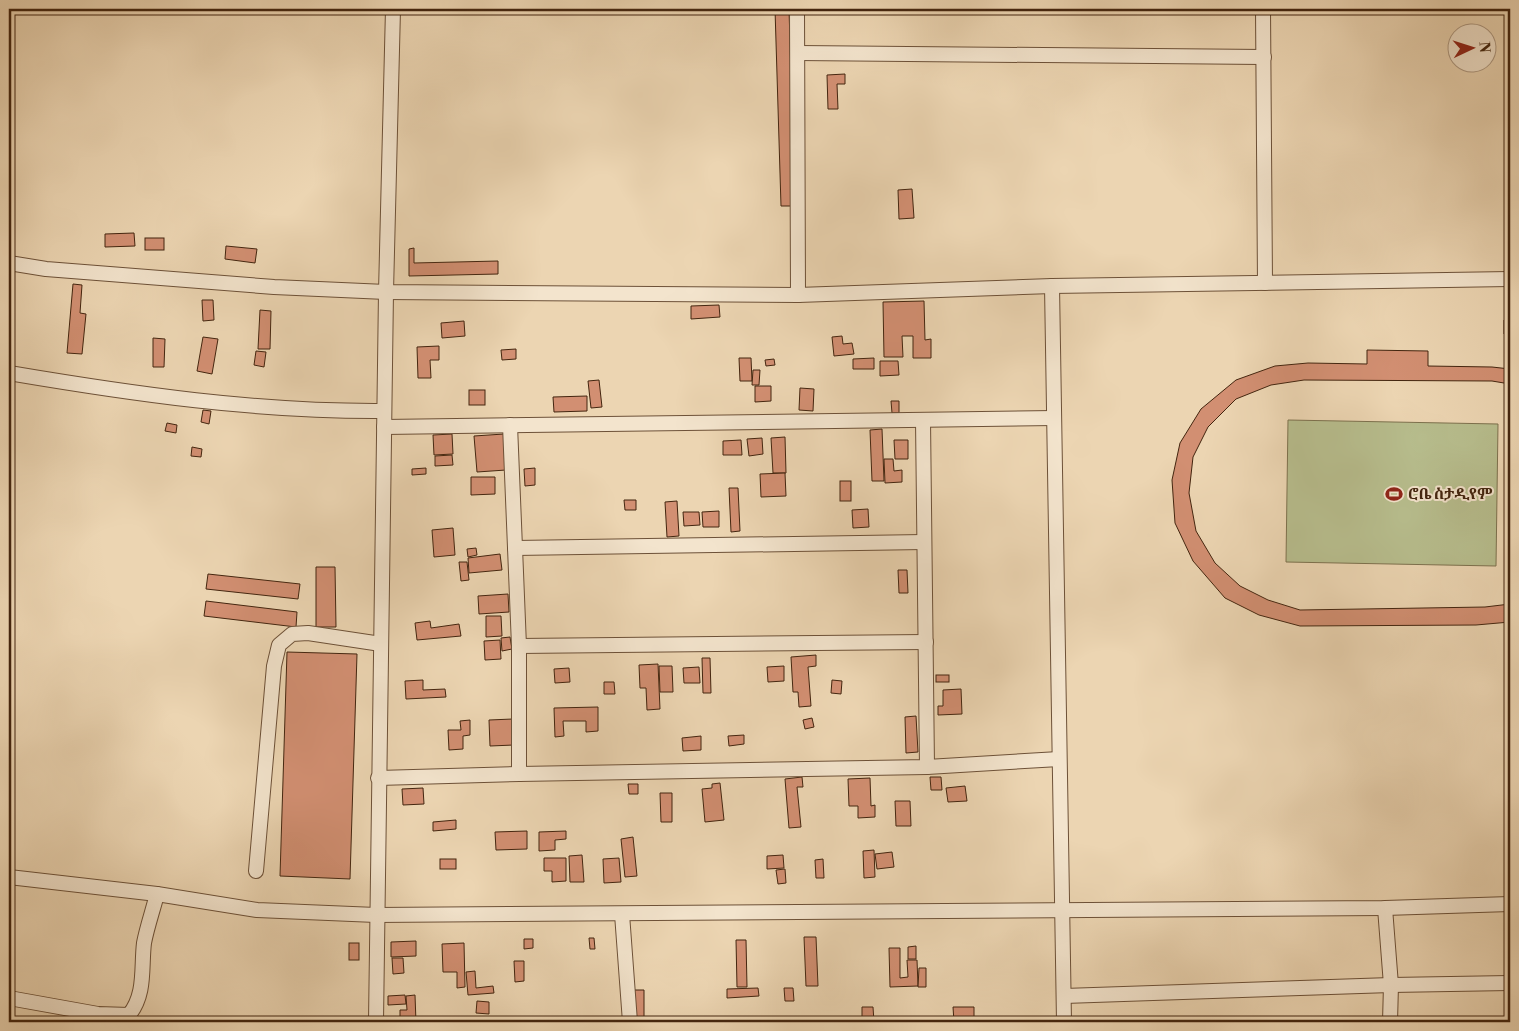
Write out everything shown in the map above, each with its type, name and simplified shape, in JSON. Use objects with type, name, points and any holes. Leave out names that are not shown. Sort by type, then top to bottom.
[{"type":"street","points":[[376,1022],[384,410],[393,9]]},
{"type":"street","points":[[798,9],[798,295]]},
{"type":"street","points":[[1263,9],[1265,283]]},
{"type":"street","points":[[798,53],[1264,57]]},
{"type":"street","points":[[9,263],[46,269],[155,278],[274,287],[386,292],[798,295],[1052,286],[1510,280]]},
{"type":"street","points":[[1052,286],[1064,1022]]},
{"type":"street","points":[[9,373],[189,401],[333,411],[384,410]]},
{"type":"street","points":[[384,426],[1054,418]]},
{"type":"street","points":[[923,420],[927,767]]},
{"type":"street","points":[[510,425],[519,646],[519,774]]},
{"type":"street","points":[[515,548],[924,542]]},
{"type":"street","points":[[256,871],[274,666],[279,644],[292,634],[308,633],[381,644]]},
{"type":"street","points":[[519,646],[926,642]]},
{"type":"street","points":[[378,778],[927,767],[1059,759]]},
{"type":"street","points":[[9,877],[156,894],[257,910],[376,916],[1385,908],[1510,904]]},
{"type":"street","points":[[9,998],[98,1014],[129,1014],[136,1007],[141,987],[144,943],[156,894]]},
{"type":"street","points":[[1385,908],[1391,985],[1390,1022]]},
{"type":"street","points":[[622,914],[630,1022]]},
{"type":"street","points":[[1064,996],[1510,983]]},
{"type":"green space","points":[[1288,420],[1498,424],[1496,566],[1286,562]]},
{"type":"building","points":[[775,9],[789,9],[795,206],[781,206]]},
{"type":"building","points":[[845,74],[845,84],[837,84],[838,109],[828,109],[827,75]]},
{"type":"building","points":[[912,189],[914,218],[899,219],[898,190]]},
{"type":"building","points":[[134,233],[135,246],[105,247],[105,234]]},
{"type":"building","points":[[145,238],[164,238],[164,250],[145,250]]},
{"type":"building","points":[[226,246],[257,249],[255,263],[225,259]]},
{"type":"building","points":[[414,248],[414,263],[498,261],[498,274],[409,276],[409,249]]},
{"type":"building","points":[[73,284],[82,285],[80,313],[86,314],[82,354],[67,353]]},
{"type":"building","points":[[202,300],[213,300],[214,320],[203,321]]},
{"type":"building","points":[[924,301],[925,340],[931,339],[931,358],[913,358],[913,336],[902,336],[903,357],[884,357],[883,302]]},
{"type":"building","points":[[719,305],[720,317],[691,319],[691,306]]},
{"type":"building","points":[[260,310],[271,311],[270,349],[258,349]]},
{"type":"building","points":[[1504,320],[1510,321],[1510,334],[1504,334]]},
{"type":"building","points":[[464,321],[465,336],[442,338],[441,323]]},
{"type":"building","points":[[842,336],[843,344],[852,343],[854,354],[834,356],[832,337]]},
{"type":"building","points":[[203,337],[218,339],[212,374],[197,371]]},
{"type":"building","points":[[153,338],[165,339],[164,367],[153,367]]},
{"type":"building","points":[[439,346],[439,360],[430,360],[431,378],[418,378],[417,347]]},
{"type":"building","points":[[516,349],[516,359],[502,360],[501,350]]},
{"type":"building","points":[[1367,350],[1428,351],[1428,366],[1510,369],[1510,384],[1492,381],[1304,380],[1271,385],[1236,399],[1208,427],[1193,457],[1189,493],[1196,531],[1215,563],[1240,586],[1268,600],[1300,610],[1485,607],[1510,604],[1510,622],[1476,625],[1300,626],[1259,615],[1225,598],[1193,561],[1175,523],[1172,480],[1180,443],[1201,409],[1236,380],[1275,366],[1308,363],[1367,364]]},
{"type":"building","points":[[256,351],[266,352],[264,367],[254,365]]},
{"type":"building","points":[[739,358],[751,358],[752,381],[740,381]]},
{"type":"building","points":[[874,358],[874,369],[853,369],[853,359]]},
{"type":"building","points":[[774,359],[775,365],[766,366],[765,360]]},
{"type":"building","points":[[880,361],[898,361],[899,375],[880,376]]},
{"type":"building","points":[[753,370],[760,370],[759,385],[752,385]]},
{"type":"building","points":[[599,380],[602,407],[591,408],[588,381]]},
{"type":"building","points":[[755,386],[771,386],[771,401],[755,402]]},
{"type":"building","points":[[800,388],[814,389],[813,411],[799,410]]},
{"type":"building","points":[[469,390],[485,390],[485,405],[469,405]]},
{"type":"building","points":[[587,396],[587,411],[554,412],[553,397]]},
{"type":"building","points":[[891,401],[899,401],[899,413],[892,413]]},
{"type":"building","points":[[203,410],[211,411],[209,424],[201,422]]},
{"type":"building","points":[[167,423],[177,425],[176,433],[165,431]]},
{"type":"building","points":[[882,429],[884,481],[872,481],[870,430]]},
{"type":"building","points":[[452,434],[453,454],[434,455],[433,435]]},
{"type":"building","points":[[504,434],[506,470],[477,472],[474,436]]},
{"type":"building","points":[[785,437],[786,473],[773,473],[771,438]]},
{"type":"building","points":[[762,438],[763,454],[749,456],[747,439]]},
{"type":"building","points":[[741,440],[742,455],[723,455],[723,441]]},
{"type":"building","points":[[894,440],[908,440],[908,459],[895,459]]},
{"type":"building","points":[[192,447],[202,449],[201,457],[191,456]]},
{"type":"building","points":[[452,455],[453,465],[435,466],[435,456]]},
{"type":"building","points":[[884,459],[893,459],[894,471],[902,470],[902,482],[885,483]]},
{"type":"building","points":[[426,468],[426,474],[412,475],[412,469]]},
{"type":"building","points":[[535,468],[535,485],[525,486],[524,469]]},
{"type":"building","points":[[785,473],[786,496],[761,497],[760,474]]},
{"type":"building","points":[[471,477],[495,477],[495,494],[471,495]]},
{"type":"building","points":[[840,481],[851,481],[851,501],[840,501]]},
{"type":"building","points":[[729,488],[738,488],[740,531],[731,532]]},
{"type":"building","points":[[624,500],[636,500],[636,510],[625,510]]},
{"type":"building","points":[[677,501],[679,536],[667,537],[665,502]]},
{"type":"building","points":[[868,509],[869,527],[853,528],[852,510]]},
{"type":"building","points":[[719,511],[719,527],[703,527],[702,512]]},
{"type":"building","points":[[683,512],[699,512],[700,525],[684,526]]},
{"type":"building","points":[[453,528],[455,555],[434,557],[432,530]]},
{"type":"building","points":[[476,548],[477,555],[468,557],[467,549]]},
{"type":"building","points":[[500,554],[502,570],[469,573],[468,558]]},
{"type":"building","points":[[459,562],[467,562],[469,580],[461,581]]},
{"type":"building","points":[[316,567],[335,567],[336,627],[316,627]]},
{"type":"building","points":[[898,570],[907,570],[908,593],[899,593]]},
{"type":"building","points":[[208,574],[300,584],[298,599],[206,589]]},
{"type":"building","points":[[508,594],[509,612],[479,614],[478,596]]},
{"type":"building","points":[[206,601],[297,612],[296,627],[204,616]]},
{"type":"building","points":[[486,616],[501,616],[502,636],[486,637]]},
{"type":"building","points":[[430,621],[431,628],[459,624],[461,636],[417,640],[415,623]]},
{"type":"building","points":[[510,637],[512,649],[502,651],[501,638]]},
{"type":"building","points":[[500,640],[501,659],[485,660],[484,641]]},
{"type":"building","points":[[287,652],[357,654],[350,879],[280,876]]},
{"type":"building","points":[[816,655],[816,666],[808,667],[811,706],[799,707],[798,692],[793,692],[791,657]]},
{"type":"building","points":[[702,658],[710,658],[711,693],[703,693]]},
{"type":"building","points":[[658,664],[660,709],[647,710],[646,688],[640,688],[639,665]]},
{"type":"building","points":[[659,666],[672,666],[673,692],[660,692]]},
{"type":"building","points":[[784,666],[784,681],[768,682],[767,667]]},
{"type":"building","points":[[699,667],[700,683],[684,683],[683,668]]},
{"type":"building","points":[[569,668],[570,682],[555,683],[554,669]]},
{"type":"building","points":[[936,675],[949,675],[949,682],[936,682]]},
{"type":"building","points":[[423,680],[423,690],[445,689],[446,697],[406,699],[405,681]]},
{"type":"building","points":[[832,680],[842,681],[841,694],[831,693]]},
{"type":"building","points":[[604,682],[614,682],[615,694],[604,694]]},
{"type":"building","points":[[961,689],[962,714],[938,715],[938,706],[943,706],[943,690]]},
{"type":"building","points":[[598,707],[598,731],[586,732],[586,721],[563,721],[564,736],[555,737],[554,708]]},
{"type":"building","points":[[916,716],[918,752],[906,753],[905,717]]},
{"type":"building","points":[[812,718],[814,727],[805,729],[803,720]]},
{"type":"building","points":[[513,719],[514,745],[490,746],[489,720]]},
{"type":"building","points":[[470,720],[470,735],[463,736],[463,749],[449,750],[448,730],[461,730],[460,721]]},
{"type":"building","points":[[744,735],[744,744],[729,746],[728,736]]},
{"type":"building","points":[[701,736],[701,750],[683,751],[682,738]]},
{"type":"building","points":[[802,777],[803,787],[797,787],[801,827],[789,828],[785,779]]},
{"type":"building","points":[[930,777],[941,777],[942,790],[931,790]]},
{"type":"building","points":[[870,778],[871,806],[875,805],[875,817],[858,818],[858,806],[849,806],[848,779]]},
{"type":"building","points":[[720,783],[724,820],[705,822],[702,789],[712,788],[712,784]]},
{"type":"building","points":[[628,784],[638,784],[638,794],[629,794]]},
{"type":"building","points":[[965,786],[967,801],[948,802],[946,788]]},
{"type":"building","points":[[423,788],[424,804],[403,805],[402,789]]},
{"type":"building","points":[[660,793],[672,793],[672,822],[661,822]]},
{"type":"building","points":[[895,801],[910,801],[911,826],[896,826]]},
{"type":"building","points":[[456,820],[456,829],[433,831],[433,822]]},
{"type":"building","points":[[527,831],[527,849],[496,850],[495,832]]},
{"type":"building","points":[[566,831],[566,839],[555,840],[555,850],[539,851],[539,832]]},
{"type":"building","points":[[633,837],[637,876],[625,877],[621,839]]},
{"type":"building","points":[[874,850],[875,877],[864,878],[863,851]]},
{"type":"building","points":[[892,852],[894,867],[877,869],[875,854]]},
{"type":"building","points":[[582,855],[584,882],[570,882],[569,856]]},
{"type":"building","points":[[783,855],[784,868],[767,869],[767,856]]},
{"type":"building","points":[[544,858],[566,858],[566,881],[552,882],[552,871],[544,871]]},
{"type":"building","points":[[619,858],[621,882],[604,883],[603,859]]},
{"type":"building","points":[[440,859],[456,859],[456,869],[440,869]]},
{"type":"building","points":[[823,859],[824,878],[816,878],[815,860]]},
{"type":"building","points":[[785,869],[786,883],[778,884],[776,870]]},
{"type":"building","points":[[804,937],[816,937],[818,986],[806,986]]},
{"type":"building","points":[[589,938],[594,938],[595,949],[590,949]]},
{"type":"building","points":[[524,939],[533,939],[533,948],[524,949]]},
{"type":"building","points":[[736,940],[746,940],[747,987],[737,987]]},
{"type":"building","points":[[416,941],[416,956],[391,957],[391,942]]},
{"type":"building","points":[[349,943],[359,943],[359,960],[349,960]]},
{"type":"building","points":[[464,943],[465,987],[457,988],[457,972],[443,972],[442,944]]},
{"type":"building","points":[[916,946],[916,959],[908,959],[908,947]]},
{"type":"building","points":[[889,948],[900,948],[900,978],[908,977],[907,960],[917,960],[918,986],[890,987]]},
{"type":"building","points":[[392,958],[403,958],[404,973],[393,974]]},
{"type":"building","points":[[514,961],[524,961],[524,981],[515,982]]},
{"type":"building","points":[[919,968],[926,968],[926,987],[918,987]]},
{"type":"building","points":[[475,971],[476,988],[493,986],[494,993],[468,995],[466,972]]},
{"type":"building","points":[[758,988],[759,996],[727,998],[727,989]]},
{"type":"building","points":[[784,988],[793,988],[794,1001],[785,1001]]},
{"type":"building","points":[[633,990],[644,990],[644,1020],[634,1021]]},
{"type":"building","points":[[405,995],[406,1004],[388,1005],[388,996]]},
{"type":"building","points":[[415,995],[416,1022],[400,1022],[400,1010],[407,1010],[406,996]]},
{"type":"building","points":[[477,1001],[489,1002],[489,1014],[476,1013]]},
{"type":"building","points":[[862,1007],[873,1007],[874,1022],[862,1022]]},
{"type":"building","points":[[953,1007],[974,1007],[974,1022],[954,1022]]},
{"type":"place","name":"ሮቤ ስታዲየም","points":[[1394,494]]}]
